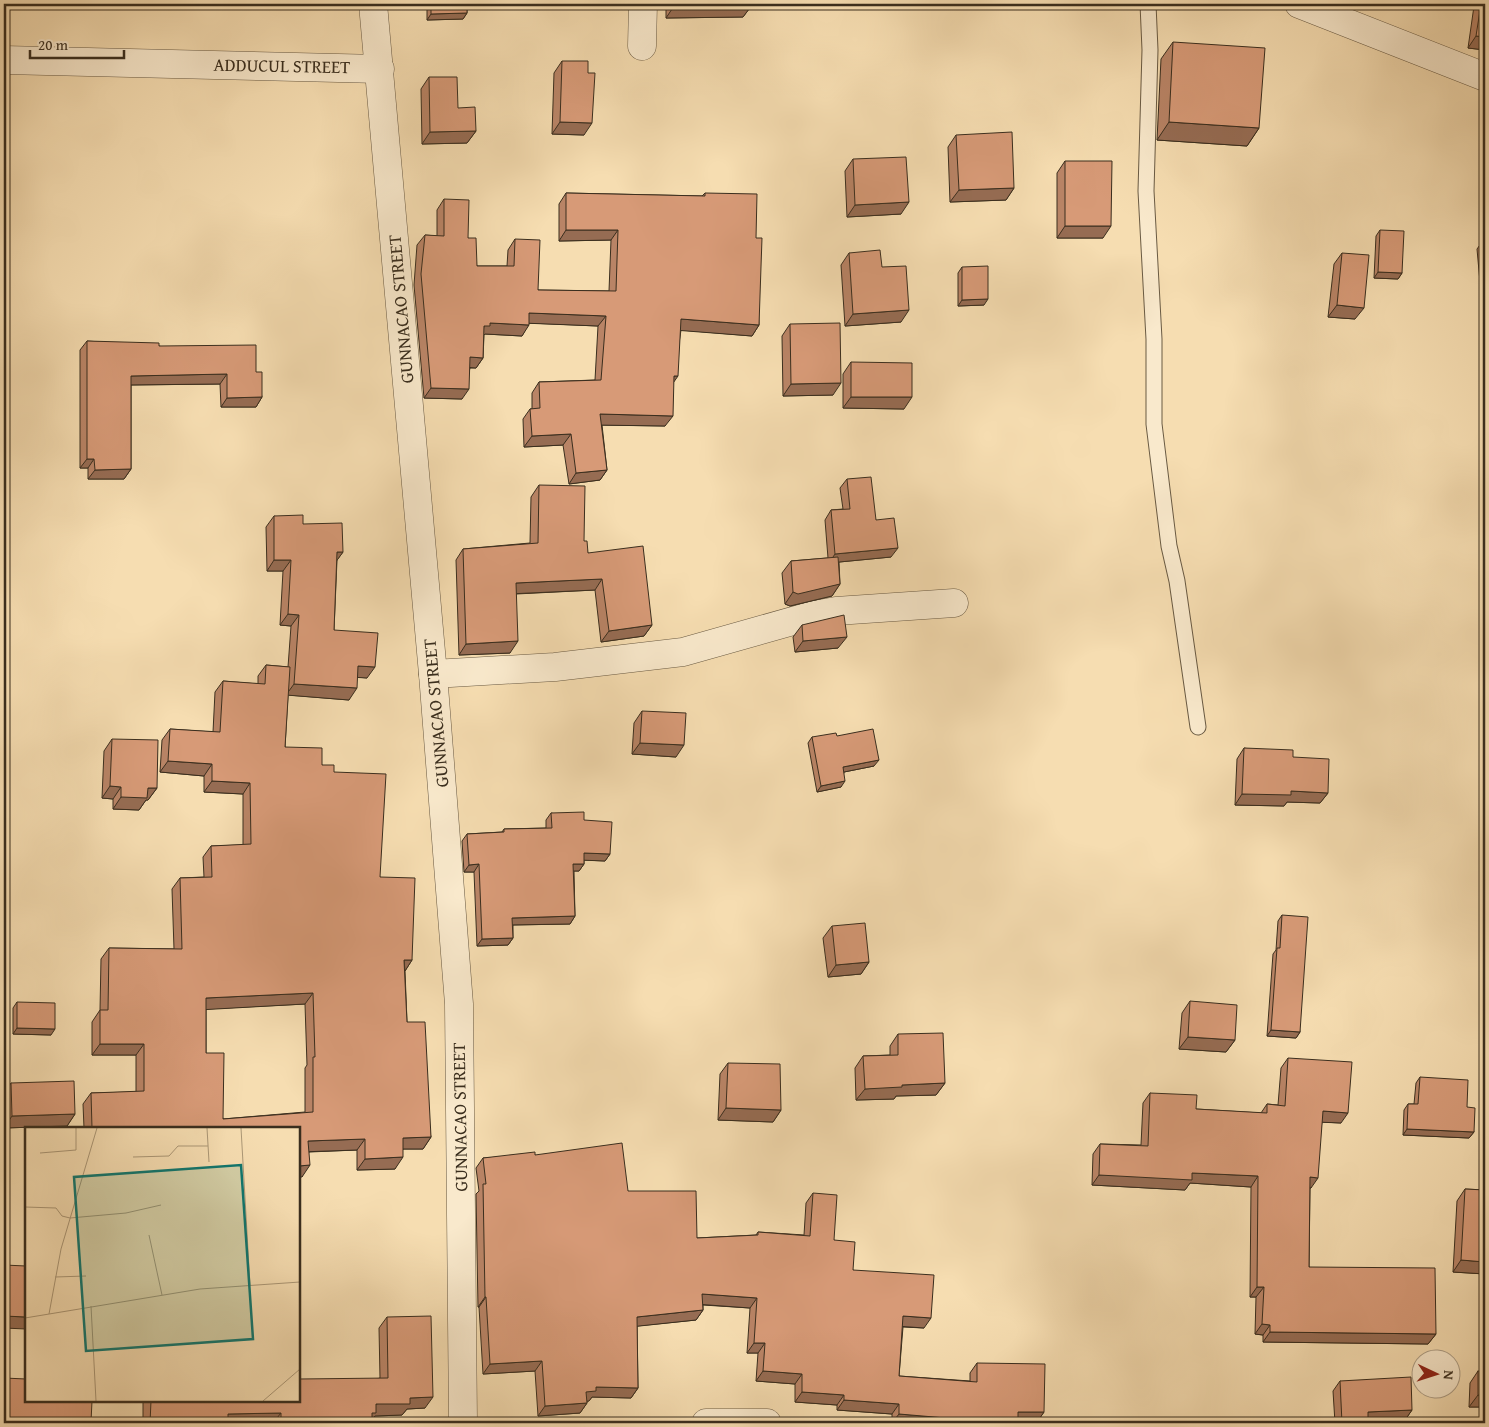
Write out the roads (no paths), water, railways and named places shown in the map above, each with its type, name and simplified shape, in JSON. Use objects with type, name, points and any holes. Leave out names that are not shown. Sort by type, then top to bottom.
[{"type":"street","name":"GUNNACAO STREET","points":[[373,4],[433,674],[459,1004],[463,1423]]},
{"type":"street","points":[[642,46],[643,4]]},
{"type":"street","points":[[1299,4],[1485,77]]},
{"type":"street","name":"ADDUCUL STREET","points":[[4,60],[380,69]]},
{"type":"street","points":[[433,674],[555,667],[683,652],[814,615],[836,611],[954,603]]},
{"type":"street","points":[[706,1423],[767,1423]]},
{"type":"lane","points":[[1148,4],[1150,50],[1146,191],[1154,339],[1154,424],[1169,546],[1198,727]]}]
